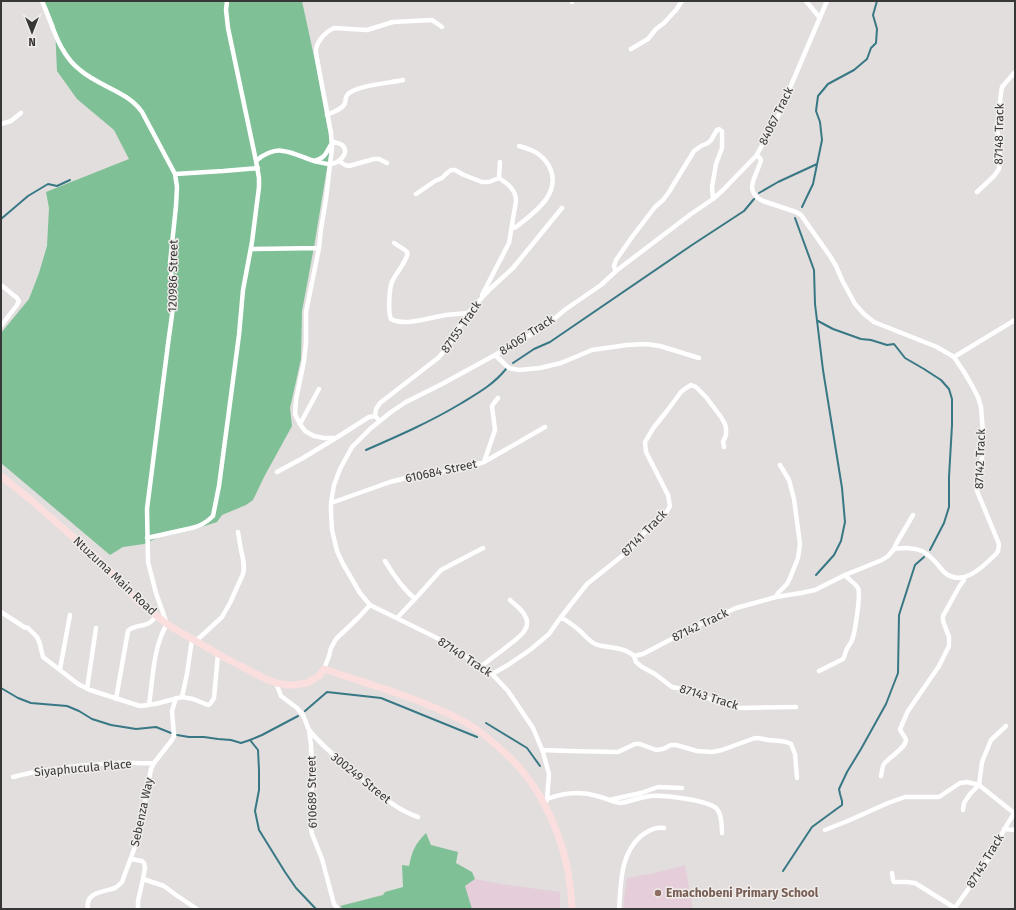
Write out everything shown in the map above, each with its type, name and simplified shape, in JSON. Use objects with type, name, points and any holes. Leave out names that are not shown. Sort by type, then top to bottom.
[{"type":"main road","name":"Ntuzuma Main Road","points":[[1,476],[91,552],[139,602],[167,624],[218,654],[276,683],[287,685],[307,683],[319,676],[324,669]]},
{"type":"main road","points":[[324,669],[433,707],[464,722],[483,734],[518,766],[546,802],[567,864],[572,896],[572,909]]},
{"type":"street","name":"120986 Street","points":[[42,1],[56,37],[72,63],[88,76],[119,92],[138,106],[175,174],[176,206],[170,263],[174,297],[147,509],[147,555],[149,570],[167,624]]},
{"type":"street","points":[[147,538],[199,526],[206,523],[214,516],[221,473],[244,290],[259,187],[258,168],[228,28],[226,10],[227,1]]},
{"type":"street","points":[[631,49],[648,39],[656,29],[679,7],[682,1]]},
{"type":"street","points":[[806,1],[820,18]]},
{"type":"street","name":"84067 Track","points":[[370,606],[351,579],[343,564],[337,551],[332,530],[332,494],[340,469],[352,447],[363,435],[406,402],[495,355],[549,322],[692,214],[713,200],[756,156],[775,123],[827,1]]},
{"type":"street","points":[[336,438],[314,436],[305,431],[295,414],[295,405],[306,343],[306,312],[319,248],[331,164],[332,143],[316,46],[322,37],[332,28],[367,30],[393,22],[432,20],[442,27]]},
{"type":"street","name":"87148 Track","points":[[977,192],[994,176],[999,169],[1000,158],[997,128],[1001,93],[1002,87],[1015,72]]},
{"type":"street","points":[[327,115],[342,107],[346,96],[355,90],[366,86],[403,80]]},
{"type":"street","points":[[1,124],[11,121],[21,113]]},
{"type":"street","points":[[616,271],[614,266],[616,260],[655,206],[663,200],[669,192],[694,151],[701,146],[708,144],[719,129],[722,131],[722,145],[716,164],[712,187],[713,200]]},
{"type":"street","points":[[256,161],[264,155],[281,151],[314,161],[331,164],[339,162],[343,158],[344,148],[340,144],[332,143]]},
{"type":"street","points":[[314,161],[322,158],[332,143]]},
{"type":"street","points":[[512,228],[516,227],[539,208],[551,191],[552,184],[550,170],[542,155],[530,149],[519,146]]},
{"type":"street","name":"87142 Track","points":[[756,156],[761,160],[752,182],[752,188],[755,195],[764,201],[801,215],[830,256],[859,310],[874,322],[937,348],[954,358],[978,397],[981,407],[983,446],[977,491],[999,544],[996,554],[984,566],[964,578]]},
{"type":"street","points":[[339,162],[345,166],[349,166],[377,158],[387,163]]},
{"type":"street","points":[[499,178],[500,162]]},
{"type":"street","points":[[175,174],[223,172],[258,168]]},
{"type":"street","points":[[416,194],[442,178],[451,170],[455,170],[482,182],[489,182],[499,178]]},
{"type":"street","points":[[478,302],[509,243],[512,228],[516,195],[509,185],[499,178]]},
{"type":"street","name":"87155 Track","points":[[375,416],[376,409],[380,404],[438,358],[448,347],[468,313],[513,268],[562,208]]},
{"type":"street","points":[[394,243],[405,250],[407,255],[391,284],[389,309],[391,319],[398,322],[407,322],[468,313]]},
{"type":"street","points":[[251,249],[319,248]]},
{"type":"street","points":[[1,285],[18,299],[19,302],[1,326]]},
{"type":"street","points":[[954,358],[1015,320]]},
{"type":"street","points":[[495,355],[509,368],[519,370],[540,368],[561,363],[592,350],[627,345],[646,344],[660,346],[699,358]]},
{"type":"street","name":"87141 Track","points":[[492,674],[514,661],[549,634],[587,584],[627,552],[644,533],[666,513],[670,506],[668,495],[646,452],[645,442],[654,427],[681,392],[686,388],[692,386],[696,387],[706,397],[725,424],[726,435],[723,442],[724,447]]},
{"type":"street","points":[[300,424],[319,389]]},
{"type":"street","points":[[484,462],[495,430],[492,406],[498,398]]},
{"type":"street","points":[[277,472],[304,458],[369,416],[375,416],[380,421]]},
{"type":"street","name":"610684 Street","points":[[331,503],[390,482],[414,476],[462,469],[484,462],[545,427]]},
{"type":"street","points":[[776,597],[790,578],[798,558],[800,544],[794,499],[789,480],[780,465]]},
{"type":"street","points":[[881,776],[883,764],[902,748],[905,743],[905,738],[900,729],[910,708],[939,666],[948,646],[949,637],[943,616],[964,580],[964,578],[957,578],[944,572],[930,556],[920,550],[914,548],[894,549],[913,514]]},
{"type":"street","points":[[182,697],[194,640],[222,618],[243,574],[243,557],[238,532]]},
{"type":"street","points":[[397,618],[441,570],[483,548]]},
{"type":"street","name":"87142 Track","points":[[634,656],[642,654],[708,620],[736,608],[776,597],[815,590],[845,575],[882,560],[894,549]]},
{"type":"street","points":[[385,561],[401,586],[415,599]]},
{"type":"street","points":[[819,671],[843,659],[846,650],[851,644],[855,630],[859,590],[845,575]]},
{"type":"street","points":[[482,666],[518,639],[527,626],[526,616],[510,600]]},
{"type":"street","points":[[324,669],[331,648],[336,639],[370,606]]},
{"type":"street","name":"87140 Track","points":[[370,606],[443,641],[482,666],[508,691],[533,728],[543,750],[548,774],[546,802]]},
{"type":"street","points":[[1,612],[28,628],[37,637],[43,657],[78,684],[87,689],[140,706],[182,697],[193,699],[208,705],[210,704],[214,698],[216,686],[218,654]]},
{"type":"street","points":[[60,669],[70,615]]},
{"type":"street","points":[[116,699],[128,631],[134,627],[149,623],[157,615]]},
{"type":"street","points":[[561,617],[579,630],[590,641],[596,644],[626,651],[634,656]]},
{"type":"street","points":[[149,705],[160,636],[167,624]]},
{"type":"street","points":[[87,689],[96,628]]},
{"type":"street","name":"87143 Track","points":[[634,656],[636,662],[642,667],[672,686],[693,691],[718,703],[739,708],[796,707]]},
{"type":"street","name":"610689 Street","points":[[276,683],[281,696],[297,708],[303,716],[309,730],[312,776],[310,823],[312,834],[322,859],[334,904],[338,909]]},
{"type":"street","name":"Sebenza Way","points":[[88,909],[88,901],[91,896],[115,888],[122,882],[136,844],[151,769],[174,736],[172,711],[176,698]]},
{"type":"street","points":[[963,810],[964,804],[970,794],[978,785],[982,762],[991,740],[1006,726]]},
{"type":"street","name":"300249 Street","points":[[309,730],[327,750],[389,802],[407,814],[418,817]]},
{"type":"street","points":[[543,750],[618,752],[635,744],[640,744],[656,750],[676,744],[697,751],[712,752],[759,738],[782,741],[791,744],[795,754],[797,778]]},
{"type":"street","name":"Siyaphucula Place","points":[[13,777],[64,768],[118,763],[154,763]]},
{"type":"street","points":[[825,830],[905,797],[914,796],[937,798],[960,783],[967,782],[978,785],[1015,813]]},
{"type":"street","points":[[609,800],[658,788],[682,788]]},
{"type":"street","points":[[546,802],[557,795],[569,794],[596,795],[621,803],[644,797],[660,796],[684,799],[708,804],[716,808],[719,811],[722,833]]},
{"type":"street","name":"87145 Track","points":[[955,908],[987,860],[1004,829],[1015,813]]},
{"type":"street","points":[[619,909],[623,869],[628,852],[636,840],[648,831],[654,828],[664,828]]},
{"type":"street","points":[[1004,829],[1015,830]]},
{"type":"street","points":[[131,859],[142,861],[145,868],[138,901],[138,909]]},
{"type":"street","points":[[892,873],[894,882],[915,883],[955,908]]},
{"type":"street","points":[[143,879],[164,886],[197,909]]},
{"type":"shaded area","name":"Emachobeni Primary School","points":[[685,865],[693,909],[623,909],[627,878],[655,873]]},
{"type":"shaded area","points":[[475,879],[560,892],[560,909],[472,909],[465,886]]},
{"type":"green space","points":[[44,1],[302,1],[330,141],[330,150],[302,311],[301,359],[290,408],[292,426],[253,500],[246,505],[222,515],[217,522],[189,531],[159,537],[144,544],[123,547],[110,555],[1,463],[1,333],[29,299],[39,273],[47,246],[49,208],[46,192],[129,159],[114,130],[77,99],[57,71],[55,26]]},
{"type":"green space","points":[[426,833],[431,845],[458,852],[456,863],[472,872],[475,879],[465,886],[472,909],[343,909],[340,906],[383,895],[385,892],[403,887],[402,865],[409,866],[414,848]]},
{"type":"waterway","points":[[802,207],[813,184],[822,140],[820,122],[816,111],[818,96],[828,84],[854,70],[867,59],[871,48],[876,43],[877,29],[873,15],[877,1]]},
{"type":"waterway","points":[[759,193],[778,182],[817,164]]},
{"type":"waterway","points":[[1,219],[28,196],[48,184],[57,186],[70,180]]},
{"type":"waterway","points":[[513,363],[534,349],[550,342],[744,211],[754,199]]},
{"type":"waterway","points":[[795,218],[814,270],[815,304],[823,370],[842,488],[845,522],[841,541],[834,555],[816,575]]},
{"type":"waterway","points":[[818,321],[833,329],[861,339],[871,340],[887,345],[894,344],[905,358],[941,380],[949,389],[952,399],[949,507],[944,523],[930,550]]},
{"type":"waterway","points":[[366,450],[449,411],[496,380],[506,369]]},
{"type":"waterway","points":[[783,871],[812,827],[842,805],[839,789],[847,772],[886,704],[898,673],[899,615],[915,565],[924,557]]},
{"type":"waterway","points":[[1,688],[18,698],[31,703],[67,706],[92,719],[111,725],[136,729],[156,727],[171,733]]},
{"type":"waterway","points":[[305,711],[327,692],[381,698],[477,737]]},
{"type":"waterway","points":[[250,740],[298,716]]},
{"type":"waterway","points":[[486,723],[527,748],[540,766]]},
{"type":"waterway","points":[[177,735],[231,740],[241,743],[250,740],[258,750],[259,790],[255,811],[259,830],[296,888],[316,909]]},
{"type":"place","name":"Emachobeni Primary School","points":[[658,893]]}]
